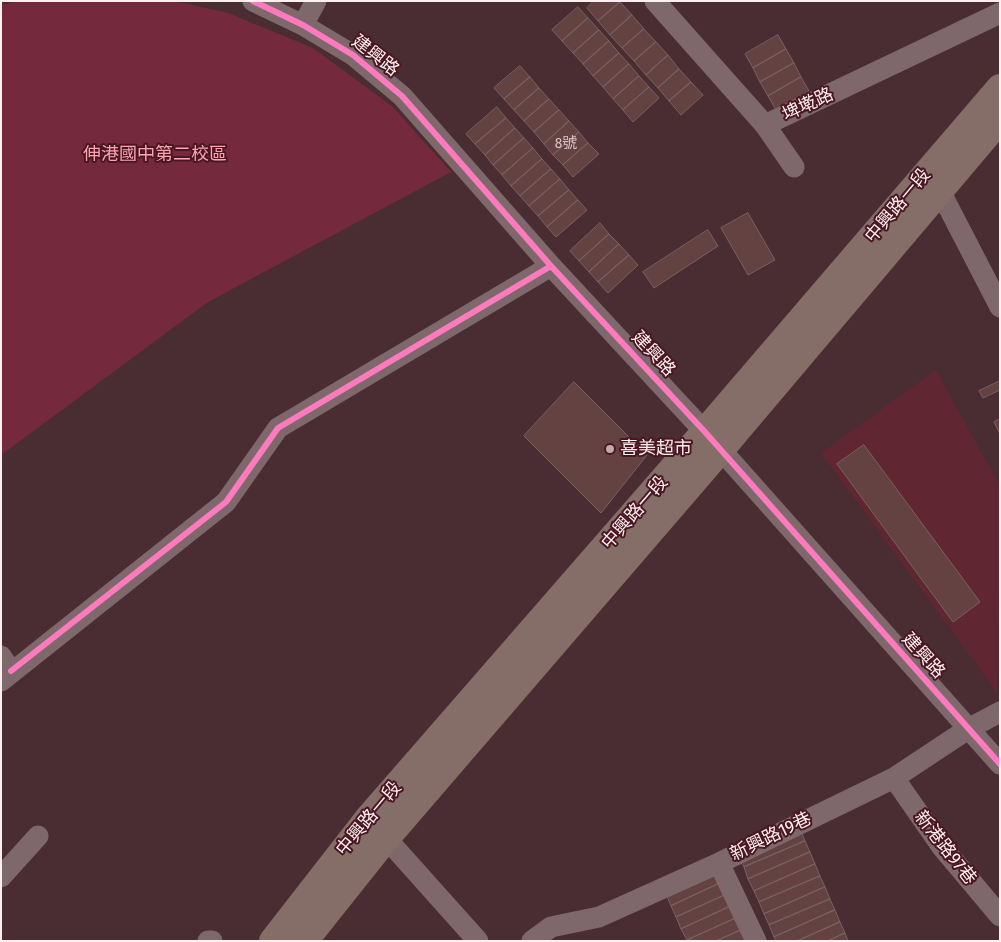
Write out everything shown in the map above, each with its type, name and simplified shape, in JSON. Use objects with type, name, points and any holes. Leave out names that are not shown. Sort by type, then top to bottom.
[{"type":"main road","name":"中興路一段","points":[[304,941],[386,838],[713,441],[932,181],[1000,88]]},
{"type":"main road","name":"中興路一段","points":[[932,181],[1000,119]]},
{"type":"main road","name":"中興路一段","points":[[273,941],[368,818],[713,441]]},
{"type":"street","name":"建興路","points":[[253,1],[303,25],[353,55],[402,96],[551,266],[713,441],[1000,764]]},
{"type":"street","points":[[303,25],[316,1]]},
{"type":"street","name":"埤墘路","points":[[655,1],[765,125],[1000,13]]},
{"type":"street","points":[[765,125],[794,167]]},
{"type":"street","points":[[932,181],[1000,307]]},
{"type":"street","points":[[5,669],[226,502],[278,428],[551,266]]},
{"type":"street","name":"新興路19巷","points":[[532,941],[551,927],[598,917],[719,862],[894,778],[968,729],[1000,712]]},
{"type":"street","name":"新港路97巷","points":[[894,778],[942,847],[1000,916]]},
{"type":"street","points":[[368,818],[478,941]]},
{"type":"street","points":[[1,878],[38,836]]},
{"type":"street","points":[[719,862],[756,941]]},
{"type":"shaded area","points":[[936,370],[1000,486],[998,694],[821,453]]},
{"type":"green space","name":"伸港國中第二校區","points":[[20,1],[175,1],[228,13],[313,48],[393,107],[451,172],[208,302],[1,455],[1,5]]},
{"type":"building","points":[[594,1],[620,2],[598,21],[587,8]]},
{"type":"building","points":[[620,2],[632,15],[610,35],[598,21]]},
{"type":"building","points":[[578,7],[588,18],[562,41],[552,30]]},
{"type":"building","points":[[632,15],[644,29],[622,48],[610,35]]},
{"type":"building","points":[[588,18],[599,30],[573,53],[562,41]]},
{"type":"building","points":[[644,29],[656,42],[634,61],[622,48]]},
{"type":"building","points":[[599,30],[609,41],[583,64],[573,53]]},
{"type":"building","points":[[778,35],[786,49],[753,68],[745,54]]},
{"type":"building","points":[[609,41],[619,53],[593,76],[583,64]]},
{"type":"building","points":[[656,42],[668,55],[646,75],[634,61]]},
{"type":"building","points":[[786,49],[794,63],[760,82],[753,68]]},
{"type":"building","points":[[619,53],[629,64],[603,87],[593,76]]},
{"type":"building","points":[[668,55],[679,69],[658,88],[646,75]]},
{"type":"building","points":[[794,63],[801,77],[768,96],[760,82]]},
{"type":"building","points":[[629,64],[639,76],[613,99],[603,87]]},
{"type":"building","points":[[520,66],[530,77],[504,99],[494,88]]},
{"type":"building","points":[[679,69],[691,82],[669,101],[658,88]]},
{"type":"building","points":[[639,76],[649,87],[623,110],[613,99]]},
{"type":"building","points":[[530,77],[539,88],[514,110],[504,99]]},
{"type":"building","points":[[801,77],[809,91],[776,110],[768,96]]},
{"type":"building","points":[[691,82],[703,95],[681,115],[669,101]]},
{"type":"building","points":[[649,87],[659,98],[633,122],[623,110]]},
{"type":"building","points":[[539,88],[549,99],[524,121],[514,110]]},
{"type":"building","points":[[549,99],[559,110],[534,132],[524,121]]},
{"type":"building","points":[[497,107],[506,118],[475,144],[466,134]]},
{"type":"building","points":[[559,110],[569,121],[544,144],[534,132]]},
{"type":"building","points":[[506,118],[515,128],[485,155],[475,144]]},
{"type":"building","points":[[569,121],[579,132],[553,155],[544,144]]},
{"type":"building","points":[[515,128],[524,138],[493,165],[485,155]]},
{"type":"building","points":[[579,132],[588,143],[563,165],[553,155]]},
{"type":"building","points":[[524,138],[533,148],[502,175],[493,165]]},
{"type":"building","points":[[588,143],[599,154],[573,177],[563,165]]},
{"type":"building","points":[[533,148],[542,159],[511,186],[502,175]]},
{"type":"building","points":[[542,159],[551,169],[520,196],[511,186]]},
{"type":"building","points":[[551,169],[560,179],[529,206],[520,196]]},
{"type":"building","points":[[560,179],[569,190],[538,216],[529,206]]},
{"type":"building","points":[[569,190],[578,200],[547,227],[538,216]]},
{"type":"building","points":[[578,200],[587,210],[556,237],[547,227]]},
{"type":"building","points":[[748,213],[775,260],[748,275],[721,228]]},
{"type":"building","points":[[600,223],[609,234],[579,261],[570,251]]},
{"type":"building","points":[[708,230],[718,246],[654,288],[643,272]]},
{"type":"building","points":[[609,234],[619,244],[589,272],[579,261]]},
{"type":"building","points":[[619,244],[629,255],[598,282],[589,272]]},
{"type":"building","points":[[629,255],[638,265],[608,293],[598,282]]},
{"type":"building","points":[[1000,381],[1000,390],[983,398],[979,391]]},
{"type":"building","points":[[574,382],[647,455],[601,513],[524,436]]},
{"type":"building","points":[[1000,419],[1000,434],[994,422]]},
{"type":"building","points":[[864,445],[980,602],[953,622],[837,464]]},
{"type":"building","points":[[800,829],[805,841],[744,867],[738,856]]},
{"type":"building","points":[[805,841],[810,852],[748,879],[744,867]]},
{"type":"building","points":[[810,852],[815,864],[754,891],[748,879]]},
{"type":"building","points":[[815,864],[820,876],[759,902],[754,891]]},
{"type":"building","points":[[715,872],[720,883],[671,906],[666,894]]},
{"type":"building","points":[[820,876],[825,887],[764,914],[759,902]]},
{"type":"building","points":[[720,883],[725,895],[676,917],[671,906]]},
{"type":"building","points":[[825,887],[830,899],[769,925],[764,914]]},
{"type":"building","points":[[725,895],[731,906],[681,929],[676,917]]},
{"type":"building","points":[[830,899],[835,910],[774,937],[769,925]]},
{"type":"building","points":[[731,906],[736,918],[687,940],[681,929]]},
{"type":"building","points":[[835,910],[840,922],[797,941],[776,941],[774,937]]},
{"type":"building","points":[[736,918],[741,930],[716,941],[687,940]]},
{"type":"building","points":[[840,922],[845,933],[828,941],[797,941]]},
{"type":"building","points":[[741,930],[746,941],[716,941]]},
{"type":"building","points":[[845,933],[848,941],[828,941]]},
{"type":"cycle path","points":[[253,1],[303,25],[353,55],[402,96],[551,266],[705,432],[1000,764]]},
{"type":"cycle path","points":[[11,671],[226,502],[278,428],[551,266]]},
{"type":"place","name":"喜美超市","points":[[610,449]]}]
